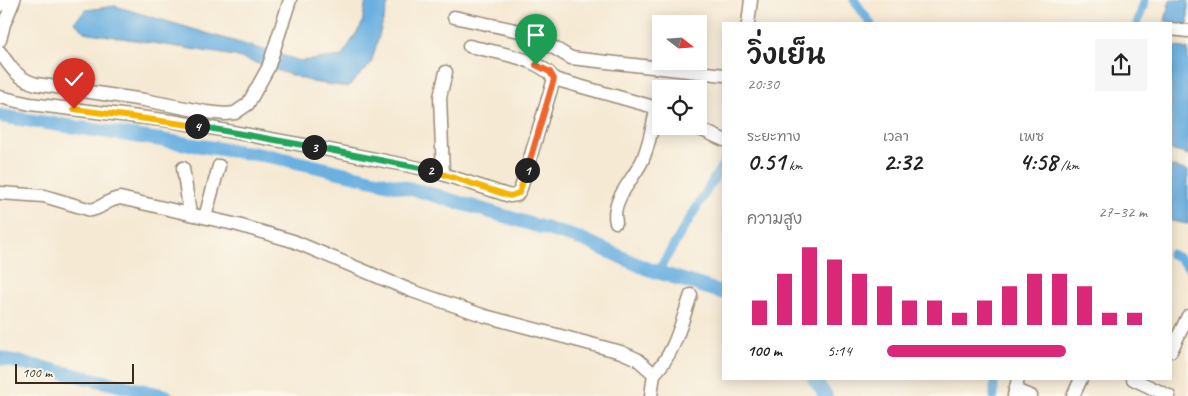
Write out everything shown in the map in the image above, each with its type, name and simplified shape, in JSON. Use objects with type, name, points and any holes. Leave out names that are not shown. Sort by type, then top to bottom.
[{"type":"street","points":[[0,5],[2,0]]},
{"type":"street","points":[[0,40],[4,24],[14,0]]},
{"type":"street","points":[[0,52],[10,68],[24,80],[225,114],[235,113],[248,104],[268,68],[290,0]]},
{"type":"street","points":[[748,22],[751,0]]},
{"type":"street","points":[[454,17],[529,34],[566,56],[577,59],[722,75]]},
{"type":"street","points":[[1172,29],[1188,32]]},
{"type":"street","points":[[469,46],[536,65],[550,72],[554,79],[600,93],[626,97],[652,105]]},
{"type":"street","points":[[443,174],[440,97],[446,72]]},
{"type":"street","points":[[0,97],[30,104],[172,121],[443,174],[510,196],[517,195],[521,188],[554,79]]},
{"type":"street","points":[[616,222],[615,211],[624,190],[642,162],[652,132]]},
{"type":"street","points":[[707,132],[722,139]]},
{"type":"street","points":[[205,217],[219,166]]},
{"type":"street","points":[[183,168],[190,214]]},
{"type":"street","points":[[0,193],[44,196],[91,210],[98,209],[111,199],[120,198],[205,217],[293,241],[412,291],[485,316],[621,352],[637,359],[654,374]]},
{"type":"street","points":[[651,396],[654,374],[666,362],[674,346],[691,295]]},
{"type":"street","points":[[1172,349],[1188,316]]},
{"type":"street","points":[[1072,396],[1080,380]]},
{"type":"street","points":[[1138,380],[1156,384],[1169,396]]},
{"type":"street","points":[[1016,388],[1031,396]]},
{"type":"water","points":[[366,0],[389,0],[371,64],[348,87],[312,82],[235,56],[84,32],[74,22],[86,10],[115,6],[301,61],[342,56],[362,24]]},
{"type":"water","points":[[1170,0],[1188,0],[1188,25],[1165,21]]},
{"type":"water","points":[[1172,46],[1188,49],[1188,155],[1172,150]]},
{"type":"water","points":[[1172,166],[1188,171],[1188,224],[1172,221]]},
{"type":"waterway","points":[[854,0],[870,22]]},
{"type":"waterway","points":[[1138,22],[1145,0]]},
{"type":"waterway","points":[[0,116],[275,157],[424,192],[584,240],[645,268],[722,292]]},
{"type":"waterway","points":[[658,271],[722,165]]},
{"type":"waterway","points":[[1172,254],[1179,258],[1188,267]]},
{"type":"waterway","points":[[0,358],[166,396]]},
{"type":"waterway","points":[[815,380],[826,396]]},
{"type":"waterway","points":[[994,380],[994,396]]},
{"type":"route","points":[[74,109],[172,121],[309,146],[430,170],[515,196],[521,188],[554,79],[550,72],[536,65]]}]
